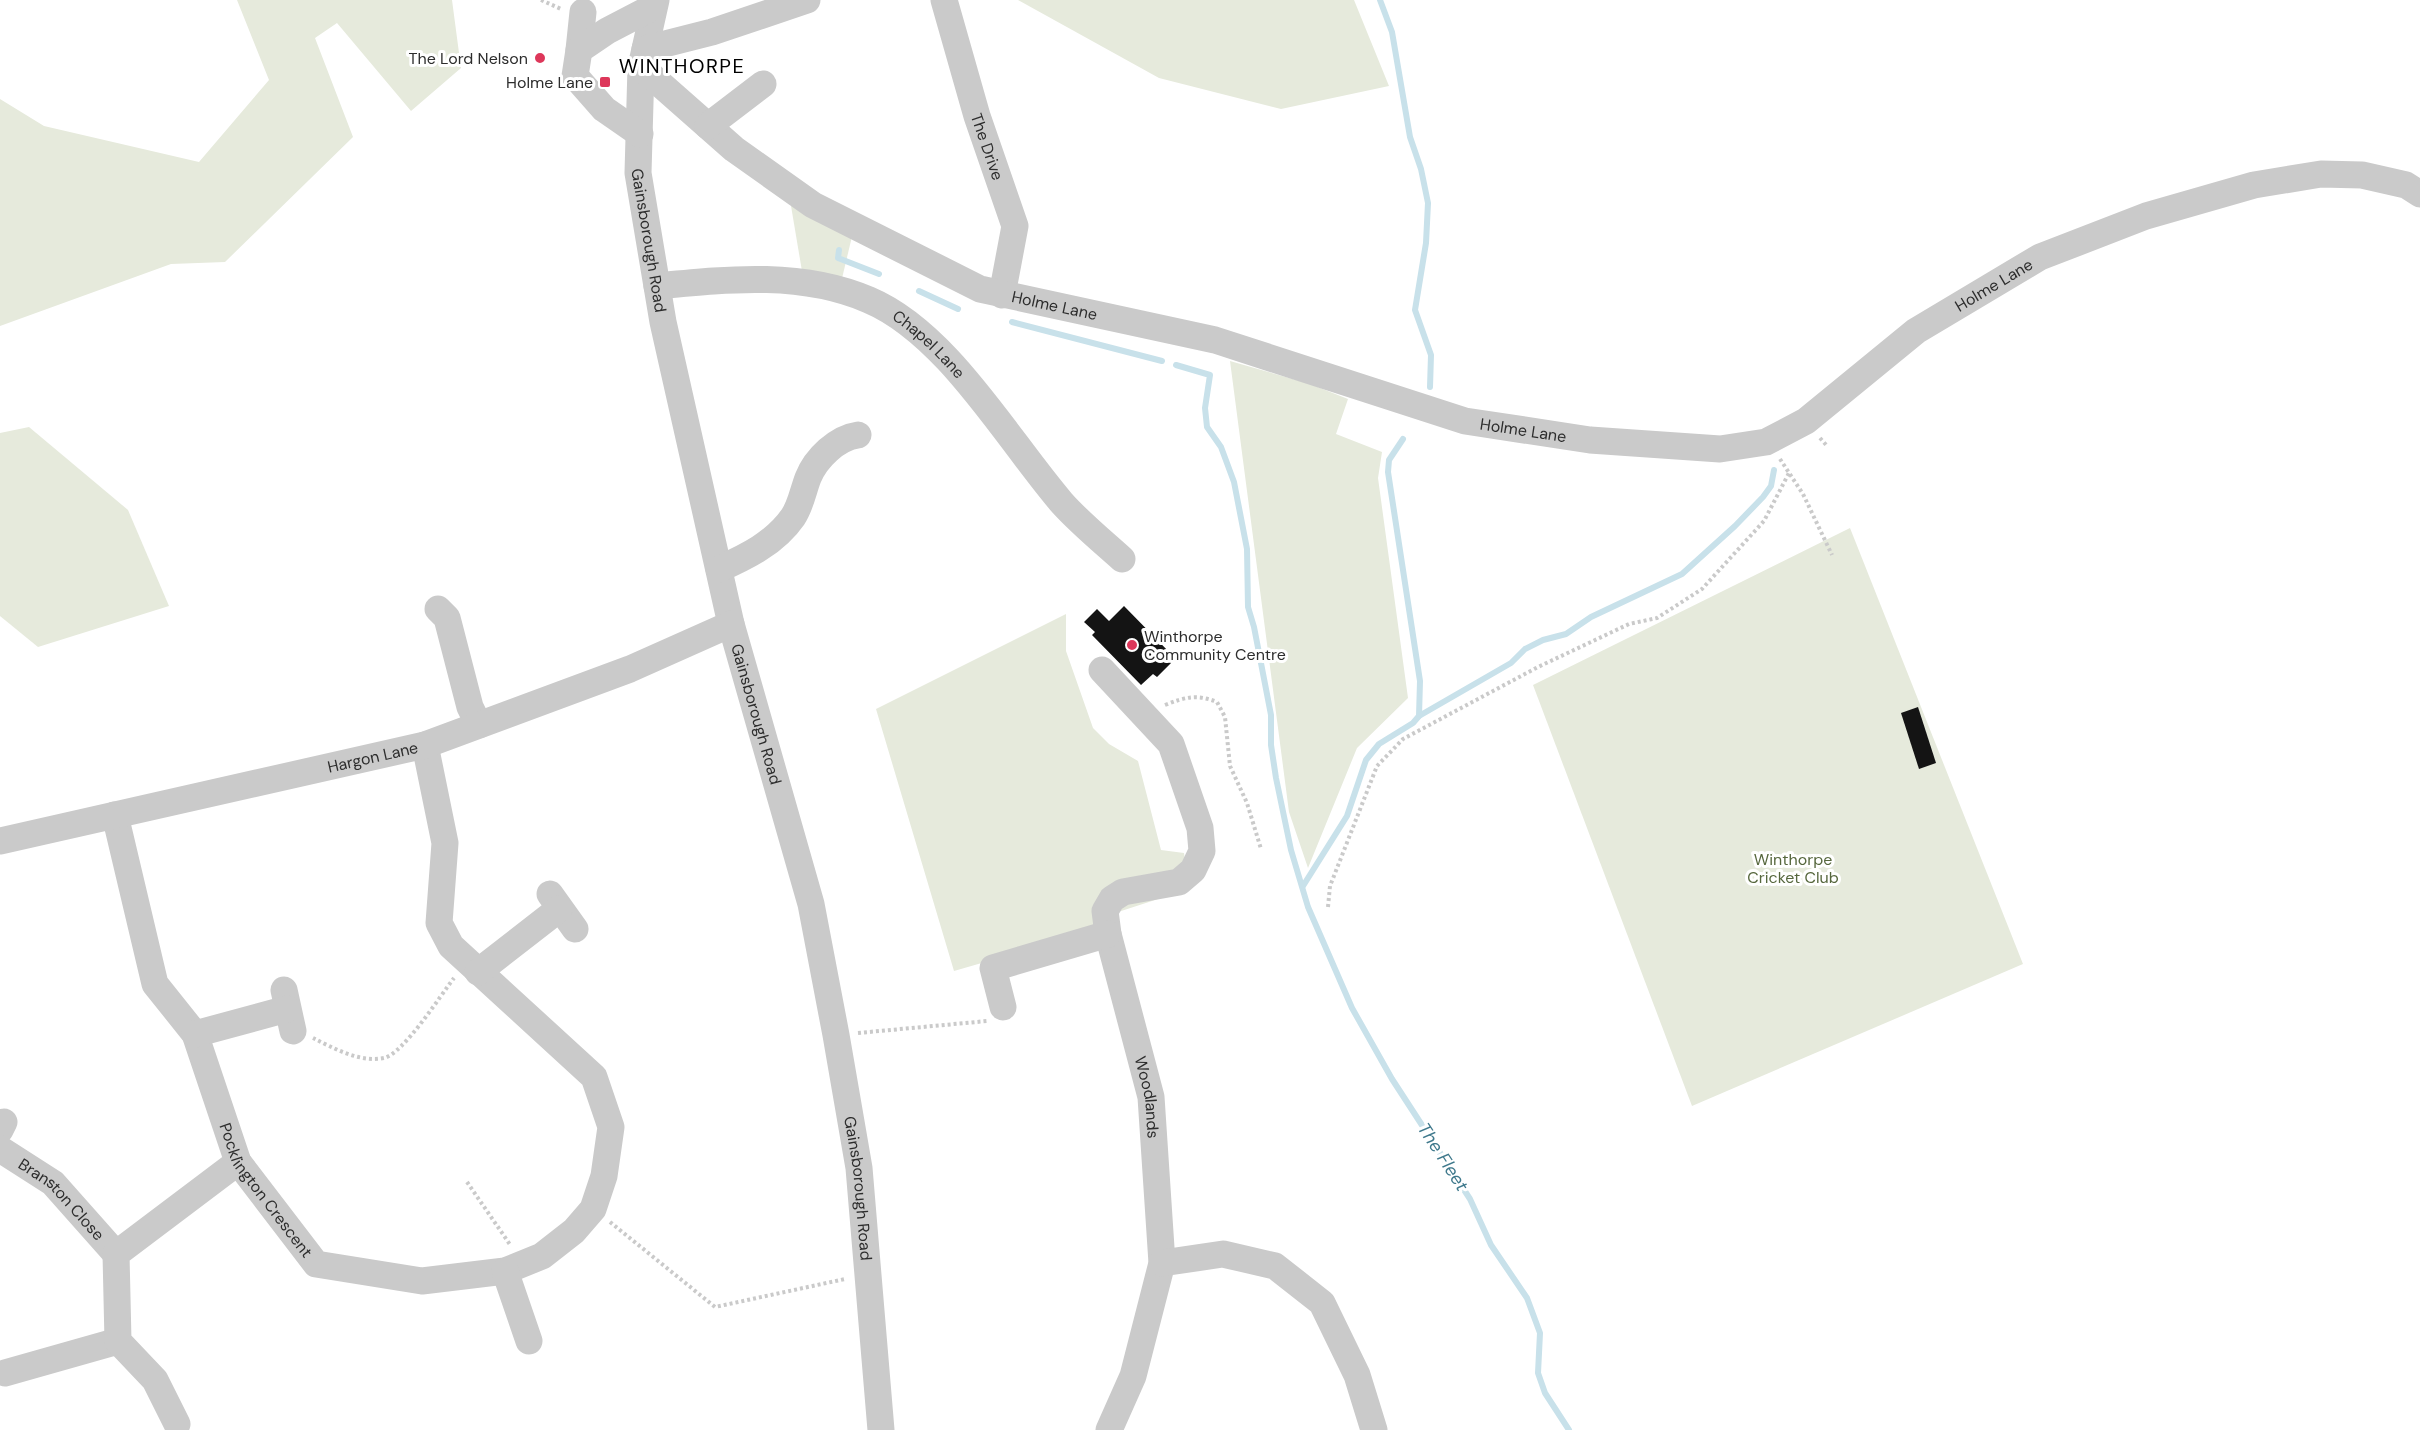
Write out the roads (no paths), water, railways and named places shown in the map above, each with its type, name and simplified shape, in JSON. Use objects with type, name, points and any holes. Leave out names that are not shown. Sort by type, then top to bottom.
[{"type":"street","points":[[643,58],[807,0]]},
{"type":"street","name":"The Drive","points":[[944,0],[977,116],[1015,226],[1002,295]]},
{"type":"street","points":[[579,51],[607,31],[655,3]]},
{"type":"street","name":"Gainsborough Road","points":[[655,3],[643,58],[638,173],[657,286],[718,569],[731,624],[811,904],[837,1035],[859,1168],[881,1430]]},
{"type":"street","points":[[583,12],[575,76],[604,109],[640,134]]},
{"type":"street","name":"Holme Lane","points":[[643,58],[708,126],[734,149],[813,205],[980,289],[1215,340],[1465,421],[1590,440],[1720,449],[1766,442],[1806,421],[1916,331],[2040,257],[2146,216],[2254,185],[2321,174],[2362,175],[2406,185],[2420,194]]},
{"type":"street","points":[[708,126],[763,84]]},
{"type":"street","name":"Chapel Lane","points":[[657,286],[764,278],[839,291],[867,299],[891,311],[924,335],[940,352],[1064,504],[1122,559]]},
{"type":"street","points":[[718,569],[754,552],[783,529],[794,516],[808,479],[822,457],[839,441],[858,435]]},
{"type":"street","points":[[438,609],[447,618],[470,707],[479,725]]},
{"type":"street","name":"Hargon Lane","points":[[0,841],[424,745],[630,669],[731,624]]},
{"type":"street","name":"Woodlands","points":[[1102,670],[1171,744],[1200,828],[1202,851],[1193,870],[1179,882],[1123,892],[1112,899],[1106,912],[1108,934],[1151,1097],[1162,1263],[1133,1376],[1109,1430]]},
{"type":"street","name":"Pocklington Crescent","points":[[115,815],[155,984],[195,1034],[238,1162],[315,1264],[422,1281],[515,1267],[542,1256],[574,1232],[593,1209],[604,1176],[611,1127],[594,1077],[472,967],[451,946],[439,923],[445,843],[424,745]]},
{"type":"street","points":[[472,967],[561,911]]},
{"type":"street","points":[[1002,1007],[993,968],[1108,934]]},
{"type":"street","points":[[195,1034],[288,1010]]},
{"type":"street","name":"Branston Close","points":[[0,1149],[53,1183],[116,1254],[118,1341]]},
{"type":"street","name":"Branston Close","points":[[116,1254],[238,1162]]},
{"type":"street","points":[[1162,1263],[1223,1254],[1275,1266],[1322,1303],[1357,1375],[1374,1430]]},
{"type":"street","points":[[515,1267],[529,1341]]},
{"type":"street","points":[[5,1374],[118,1341],[155,1380],[177,1424]]},
{"type":"waterway","points":[[1380,0],[1392,32],[1410,137],[1421,169],[1428,203],[1426,243],[1415,310],[1431,355],[1430,387]]},
{"type":"waterway","points":[[839,250],[838,258],[879,274]]},
{"type":"waterway","points":[[919,291],[958,309]]},
{"type":"waterway","points":[[1012,322],[1162,361]]},
{"type":"waterway","name":"The Fleet","points":[[1176,365],[1210,375],[1205,408],[1207,427],[1221,447],[1234,482],[1247,549],[1248,607],[1271,715],[1271,745],[1276,778],[1291,850],[1308,907],[1352,1008],[1392,1079],[1470,1199],[1491,1245],[1527,1298],[1540,1333],[1538,1373],[1545,1393],[1569,1430]]},
{"type":"waterway","points":[[1303,886],[1347,816],[1366,760],[1379,744],[1413,723],[1419,716],[1420,681],[1388,472],[1389,460],[1403,439]]},
{"type":"waterway","points":[[1419,716],[1511,663],[1525,649],[1543,640],[1566,634],[1591,617],[1682,574],[1763,497],[1771,486],[1774,470]]},
{"type":"place","name":"The Lord Nelson","points":[[540,58]]},
{"type":"place","name":"Holme Lane","points":[[605,82]]},
{"type":"place","name":"Winthorpe Community Centre","points":[[1132,645]]},
{"type":"district","name":"WINTHORPE","points":[[682,66]]},
{"type":"park label","name":"Winthorpe Cricket Club","points":[[1793,868]]}]
